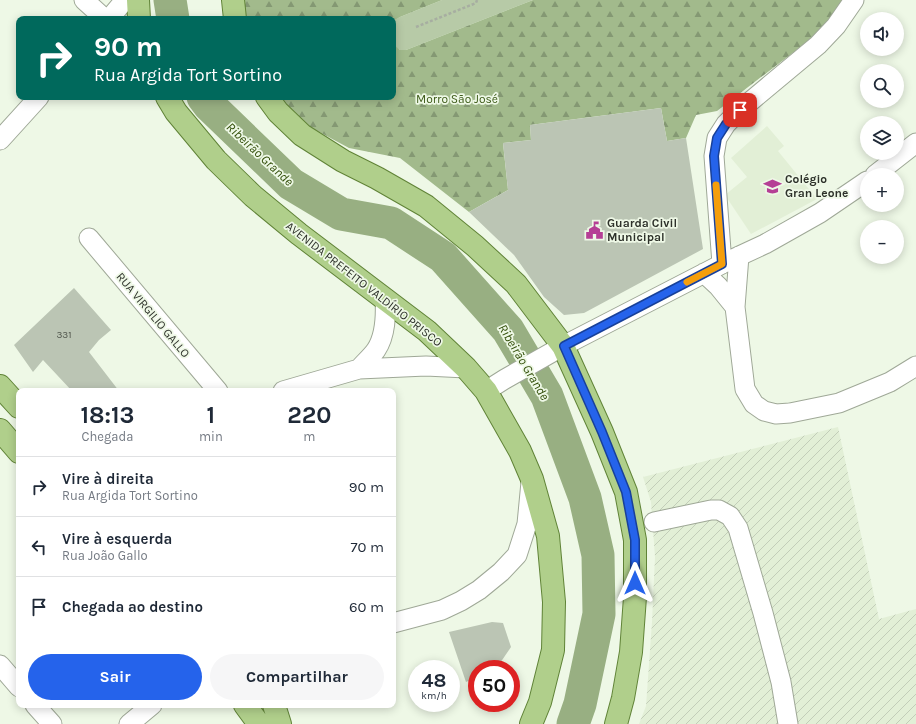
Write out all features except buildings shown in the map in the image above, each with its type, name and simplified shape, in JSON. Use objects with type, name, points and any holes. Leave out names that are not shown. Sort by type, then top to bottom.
[{"type":"main road","points":[[126,0],[137,16]]},
{"type":"main road","points":[[233,0],[235,16]]},
{"type":"main road","name":"AVENIDA PREFEITO VALDÍRIO PRISCO","points":[[169,100],[176,112],[216,160],[254,196],[299,234],[427,331],[466,368],[486,391],[520,451],[532,479],[548,536],[554,602],[553,650],[540,702],[531,724]]},
{"type":"main road","points":[[269,100],[278,112],[302,135],[343,161],[377,178],[426,206],[475,246],[516,284],[564,346],[602,432],[626,492],[635,540],[635,597],[631,652],[623,698],[616,724]]},
{"type":"main road","points":[[0,386],[16,404]]},
{"type":"main road","points":[[0,430],[16,449]]},
{"type":"main road","points":[[247,708],[259,724]]},
{"type":"main road","points":[[275,708],[280,724]]},
{"type":"street","points":[[84,0],[102,16]]},
{"type":"street","points":[[112,16],[126,0]]},
{"type":"street","points":[[854,0],[836,26],[818,45],[740,110],[726,124],[717,138],[714,156],[730,260],[745,389],[754,404],[764,411],[776,414],[790,413],[839,404],[890,382],[916,366]]},
{"type":"street","points":[[0,140],[36,100]]},
{"type":"street","points":[[884,168],[916,143]]},
{"type":"street","points":[[486,391],[564,346],[704,273],[765,244],[820,213],[860,186]]},
{"type":"street","name":"RUA VIRGILIO GALLO","points":[[89,238],[215,388]]},
{"type":"street","points":[[704,273],[723,291],[735,307]]},
{"type":"street","points":[[359,369],[376,350],[383,333],[386,318],[385,298]]},
{"type":"street","points":[[293,388],[359,369],[426,366],[466,368]]},
{"type":"street","points":[[396,622],[442,610],[461,601],[501,572],[517,555],[525,531],[532,479]]},
{"type":"street","points":[[654,522],[711,510],[719,510],[730,516],[738,528],[777,667],[788,724]]},
{"type":"street","points":[[0,665],[16,684]]},
{"type":"street","points":[[38,708],[52,724]]},
{"type":"street","points":[[129,724],[148,708]]},
{"type":"path","points":[[416,27],[476,3],[477,0]]},
{"type":"shaded area","points":[[442,0],[533,0],[406,50],[400,50],[396,47],[396,19]]},
{"type":"shaded area","name":"Colégio Gran Leone","points":[[767,126],[784,146],[778,151],[817,199],[751,234],[725,195],[747,177],[731,158]]},
{"type":"shaded area","points":[[838,427],[879,619],[916,609],[916,724],[639,724],[646,706],[655,557],[651,502],[643,477]]},
{"type":"green space","points":[[237,0],[442,0],[396,19],[396,16],[238,16]]},
{"type":"green space","name":"Morro São José","points":[[533,0],[842,0],[834,21],[717,111],[696,115],[686,138],[667,141],[661,108],[530,125],[531,140],[503,143],[508,190],[469,212],[400,158],[349,148],[310,127],[280,100],[396,100],[396,47],[400,50],[406,50]]},
{"type":"waterway","name":"Ribeirão Grande","points":[[170,0],[173,16]]},
{"type":"waterway","name":"Ribeirão Grande","points":[[205,100],[291,184],[341,214],[391,223],[443,257],[508,330],[547,396],[585,498],[598,555],[599,614],[580,704],[573,724]]},
{"type":"slow traffic","points":[[687,282],[722,264],[716,185]]},
{"type":"place","name":"Colégio Gran Leone","points":[[772,186]]},
{"type":"place","name":"Guarda Civil Municipal","points":[[594,230]]},
{"type":"route","points":[[635,583],[635,540],[626,492],[602,432],[564,346],[722,264],[714,156],[717,138],[726,124],[740,110]]}]
